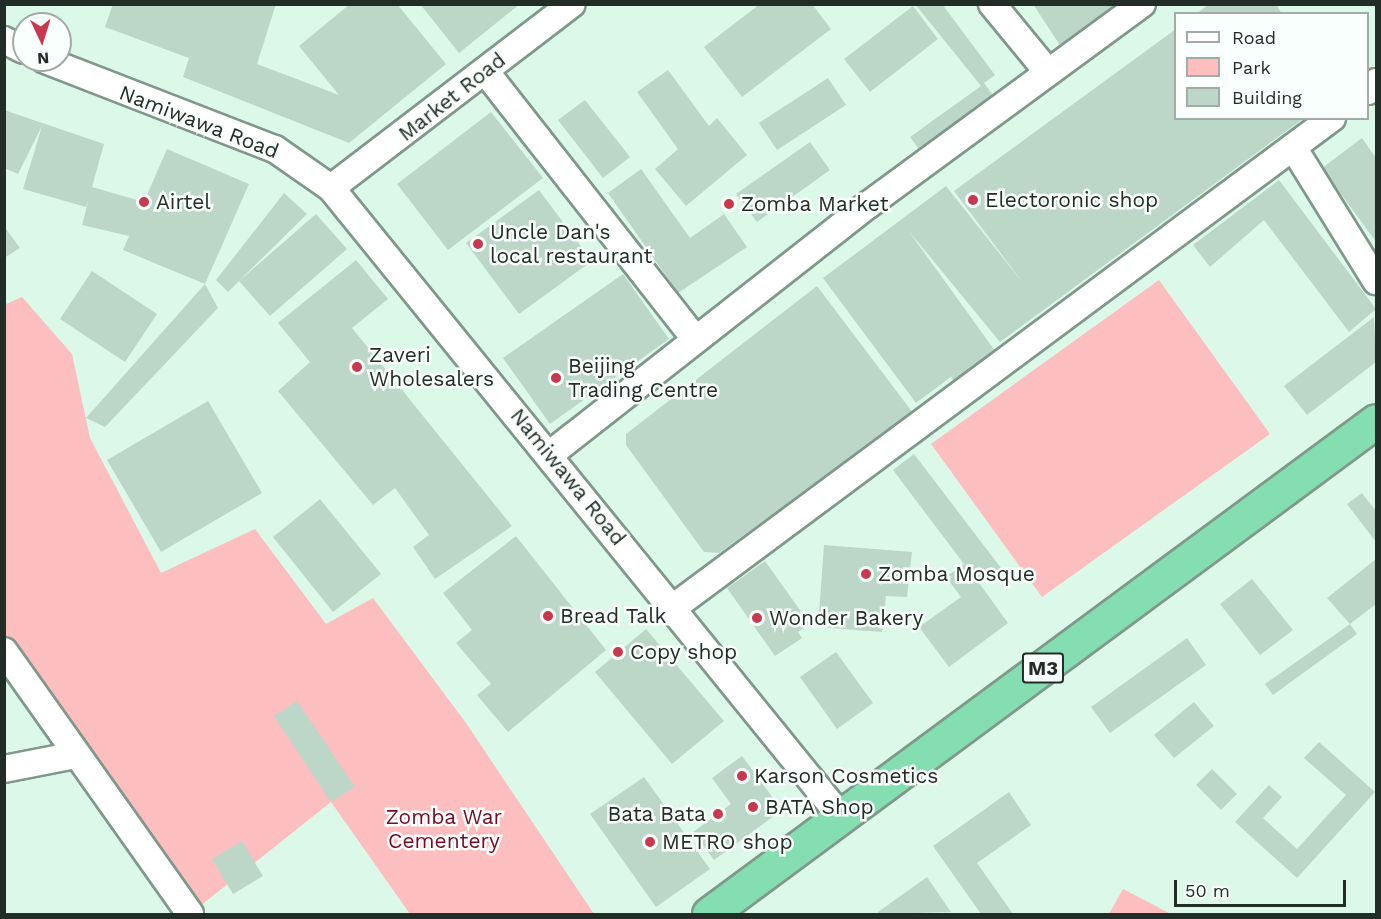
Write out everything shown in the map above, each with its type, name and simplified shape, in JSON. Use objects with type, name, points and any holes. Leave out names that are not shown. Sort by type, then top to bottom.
[{"type":"highway","name":"M3","points":[[709,915],[1377,421]]},
{"type":"street","name":"Market Road","points":[[332,188],[572,4]]},
{"type":"street","points":[[992,4],[1047,71]]},
{"type":"street","points":[[549,455],[694,339],[1047,71],[1142,4]]},
{"type":"street","name":"Namiwawa Road","points":[[72,70],[275,149],[332,188],[674,607],[841,817]]},
{"type":"street","points":[[485,71],[694,339]]},
{"type":"street","points":[[674,607],[1329,120]]},
{"type":"street","points":[[1293,147],[1377,281]]},
{"type":"street","points":[[4,651],[190,915]]},
{"type":"street","points":[[4,769],[76,755]]},
{"type":"green space","points":[[1159,280],[1270,434],[1042,597],[931,444]]},
{"type":"green space","name":"Zomba War Cementery","points":[[22,297],[72,354],[90,438],[161,573],[255,529],[326,624],[373,598],[466,723],[594,914],[410,914],[331,802],[190,914],[5,662],[4,305]]},
{"type":"green space","points":[[1123,889],[1171,914],[1109,914]]},
{"type":"building","points":[[113,4],[276,4],[257,64],[339,95],[299,46],[350,4],[397,4],[446,64],[349,143],[183,77],[189,58],[105,27]]},
{"type":"building","points":[[420,4],[520,4],[459,53]]},
{"type":"building","points":[[760,4],[812,4],[831,29],[742,97],[704,47]]},
{"type":"building","points":[[915,4],[942,4],[995,75],[984,83],[995,98],[921,152],[910,137],[981,86]]},
{"type":"building","points":[[1033,4],[1126,4],[1061,47]]},
{"type":"building","points":[[1209,4],[1276,4],[1281,12],[1199,12]]},
{"type":"building","points":[[913,6],[938,39],[870,92],[844,59]]},
{"type":"building","points":[[1174,30],[1174,120],[1301,120],[1000,342],[908,230],[998,355],[956,384],[951,377],[916,403],[823,278],[946,186],[1023,283],[954,191]]},
{"type":"building","points":[[668,70],[709,126],[717,118],[747,155],[686,206],[655,169],[678,149],[637,92]]},
{"type":"building","points":[[828,78],[846,105],[777,150],[759,123]]},
{"type":"building","points":[[585,100],[630,157],[603,178],[558,120]]},
{"type":"building","points":[[4,110],[104,144],[92,187],[144,202],[167,149],[249,184],[205,284],[123,250],[129,236],[82,225],[89,198],[86,207],[23,189],[42,126],[18,174],[4,168]]},
{"type":"building","points":[[491,112],[543,178],[448,250],[397,184]]},
{"type":"building","points":[[1362,138],[1376,158],[1376,242],[1322,168]]},
{"type":"building","points":[[810,142],[830,170],[757,222],[736,194]]},
{"type":"building","points":[[641,169],[690,238],[724,214],[747,247],[678,293],[608,193]]},
{"type":"building","points":[[1279,180],[1376,309],[1349,332],[1264,220],[1210,267],[1193,245]]},
{"type":"building","points":[[539,190],[592,261],[519,314],[466,243]]},
{"type":"building","points":[[284,193],[307,214],[228,292],[216,280]]},
{"type":"building","points":[[316,214],[347,249],[270,316],[239,281]]},
{"type":"building","points":[[4,226],[20,248],[4,258]]},
{"type":"building","points":[[356,260],[388,299],[352,328],[512,526],[435,579],[413,547],[429,535],[395,488],[373,505],[278,391],[310,362],[278,323]]},
{"type":"building","points":[[92,271],[157,314],[125,362],[60,319]]},
{"type":"building","points":[[623,274],[669,339],[550,424],[503,358]]},
{"type":"building","points":[[205,284],[218,308],[105,427],[86,418]]},
{"type":"building","points":[[817,286],[913,413],[719,553],[704,552],[626,445],[626,434]]},
{"type":"building","points":[[1374,317],[1376,362],[1307,415],[1284,386]]},
{"type":"building","points":[[208,401],[262,493],[161,552],[107,460]]},
{"type":"building","points":[[914,454],[1001,568],[979,583],[1008,623],[949,667],[919,627],[961,597],[946,577],[964,564],[893,470]]},
{"type":"building","points":[[1362,493],[1376,511],[1376,542],[1347,504]]},
{"type":"building","points":[[320,499],[381,574],[333,612],[273,537]]},
{"type":"building","points":[[516,536],[606,650],[508,732],[477,695],[491,684],[456,643],[472,630],[443,593]]},
{"type":"building","name":"Zomba Mosque","points":[[824,545],[912,552],[907,597],[886,596],[882,632],[818,627]]},
{"type":"building","points":[[1376,559],[1376,604],[1350,624],[1327,598]]},
{"type":"building","points":[[765,561],[810,624],[798,632],[802,638],[775,656],[727,588]]},
{"type":"building","points":[[1252,579],[1293,630],[1260,655],[1220,604]]},
{"type":"building","points":[[1350,624],[1357,634],[1273,695],[1265,684]]},
{"type":"building","points":[[646,629],[724,721],[672,764],[595,672]]},
{"type":"building","points":[[1187,638],[1206,665],[1110,733],[1091,707]]},
{"type":"building","points":[[836,652],[873,703],[837,729],[800,677]]},
{"type":"building","points":[[297,701],[355,787],[331,802],[274,716]]},
{"type":"building","points":[[1194,702],[1214,726],[1174,758],[1154,735]]},
{"type":"building","points":[[1319,742],[1375,792],[1297,878],[1235,822],[1269,785],[1282,797],[1263,818],[1297,849],[1346,795],[1304,758]]},
{"type":"building","name":"BATA Shop","points":[[742,756],[782,810],[714,860],[693,832],[731,804],[712,778]]},
{"type":"building","points":[[1212,769],[1237,794],[1221,810],[1196,785]]},
{"type":"building","name":"METRO shop","points":[[644,777],[710,869],[656,907],[590,814]]},
{"type":"building","points":[[1009,792],[1031,825],[977,863],[1013,914],[981,914],[933,846]]},
{"type":"building","points":[[242,841],[263,876],[233,894],[212,859]]},
{"type":"building","points":[[927,877],[951,912],[879,914],[878,912]]},
{"type":"place","name":"Electoronic shop","points":[[973,200]]},
{"type":"place","name":"Airtel","points":[[144,202]]},
{"type":"place","name":"Zomba Market","points":[[729,204]]},
{"type":"place","name":"Uncle Dan's local restaurant","points":[[478,244]]},
{"type":"place","name":"Zaveri Wholesalers","points":[[357,367]]},
{"type":"place","name":"Beijing Trading Centre","points":[[556,378]]},
{"type":"place","name":"Zomba Mosque","points":[[866,574]]},
{"type":"place","name":"Bread Talk","points":[[548,616]]},
{"type":"place","name":"Wonder Bakery","points":[[757,618]]},
{"type":"place","name":"Copy shop","points":[[618,652]]},
{"type":"place","name":"Karson Cosmetics","points":[[742,776]]},
{"type":"place","name":"BATA Shop","points":[[753,807]]},
{"type":"place","name":"Bata Bata","points":[[718,814]]},
{"type":"place","name":"METRO shop","points":[[650,842]]}]
